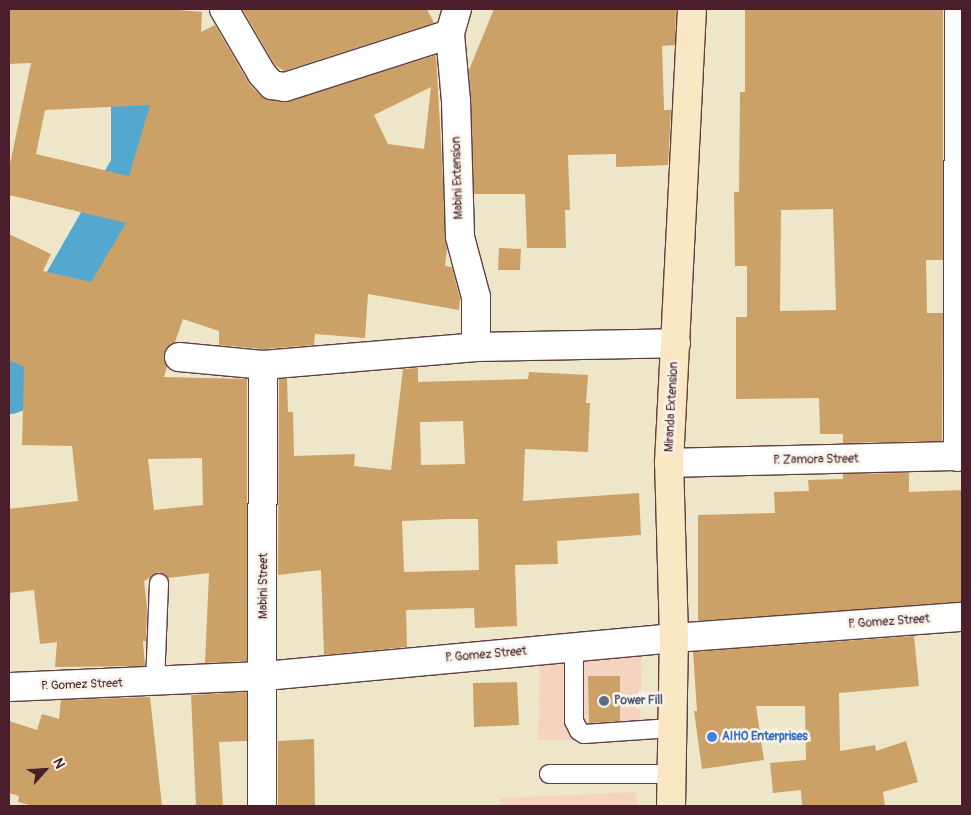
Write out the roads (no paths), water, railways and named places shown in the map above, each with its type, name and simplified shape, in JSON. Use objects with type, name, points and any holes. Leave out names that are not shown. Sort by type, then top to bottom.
[{"type":"main road","name":"Miranda Extension","points":[[670,806],[674,638],[669,463],[692,9]]},
{"type":"street","points":[[224,9],[262,74],[272,85],[285,88],[453,21]]},
{"type":"street","points":[[959,9],[960,456]]},
{"type":"street","name":"Mabini Extension","points":[[453,21],[460,237],[476,297],[476,347]]},
{"type":"street","points":[[179,357],[263,365],[476,347],[676,343]]},
{"type":"street","name":"Mabini Street","points":[[262,806],[265,676],[263,365]]},
{"type":"street","name":"P. Zamora Street","points":[[669,463],[960,456]]},
{"type":"street","name":"P. Gomez Street","points":[[9,687],[265,676],[674,638],[962,617]]},
{"type":"lane","points":[[155,682],[159,583]]},
{"type":"lane","points":[[574,647],[574,721],[579,731],[584,734],[672,728]]},
{"type":"lane","points":[[549,774],[671,774]]},
{"type":"waterway","points":[[9,388],[136,166],[136,55],[122,9]]},
{"type":"place","name":"Power Fill","points":[[604,701]]},
{"type":"place","name":"AIHO Enterprises","points":[[712,737]]}]
